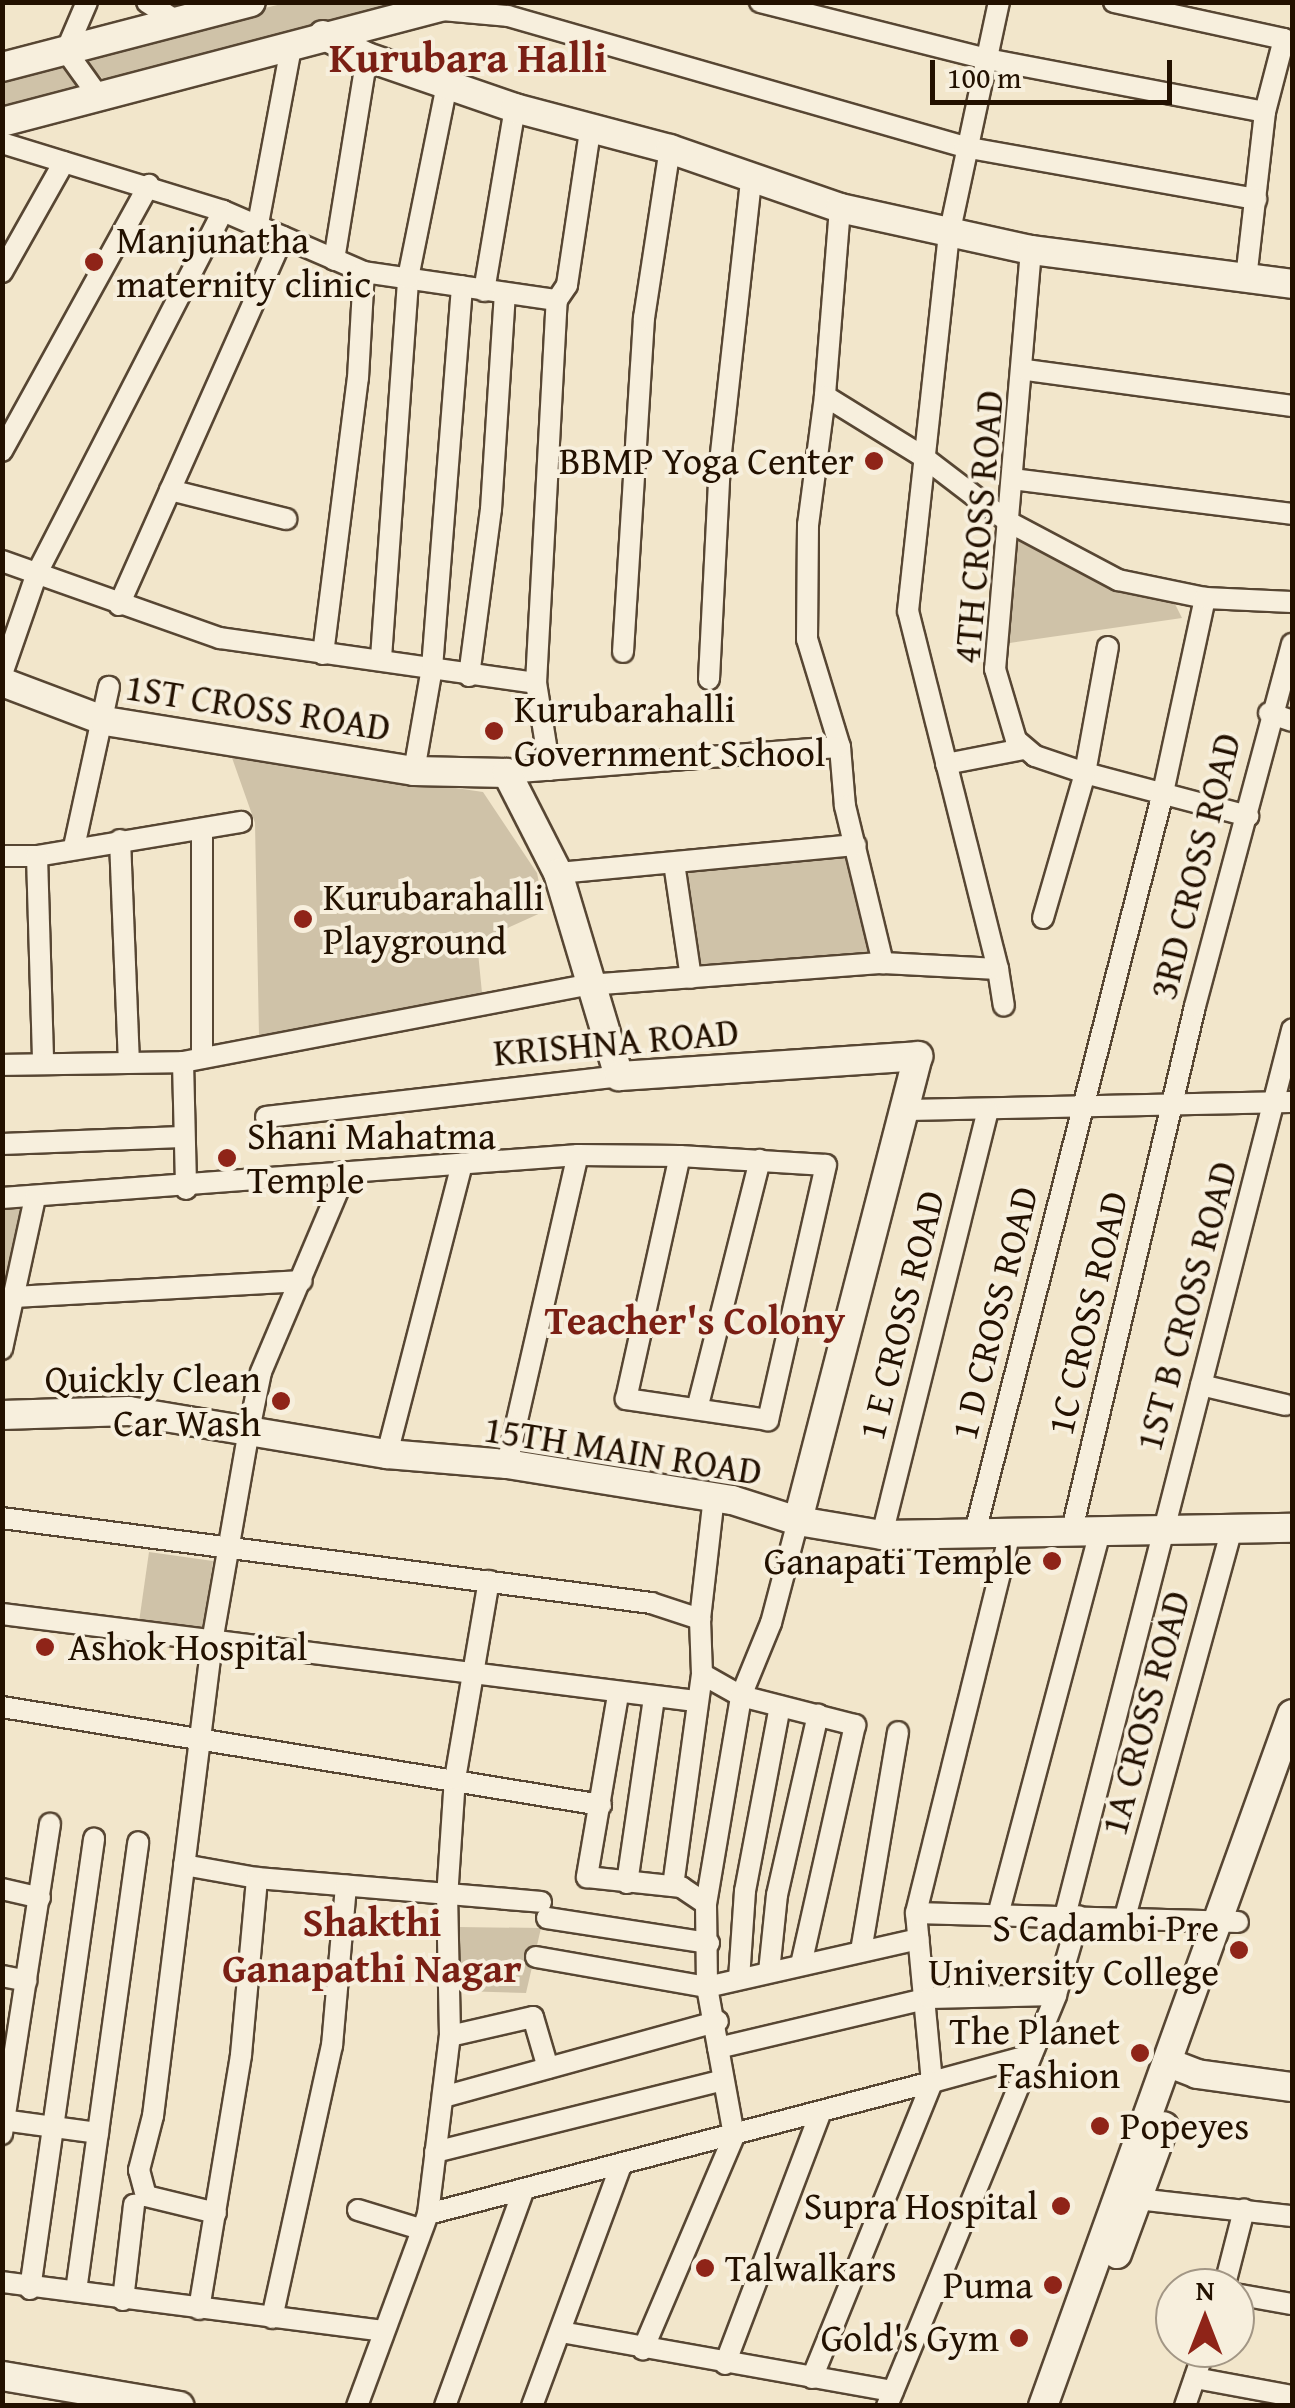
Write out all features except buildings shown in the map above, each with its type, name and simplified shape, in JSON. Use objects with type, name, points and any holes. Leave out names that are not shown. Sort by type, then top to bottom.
[{"type":"street","points":[[66,51],[86,2]]},
{"type":"street","points":[[147,2],[175,20]]},
{"type":"street","points":[[2,68],[251,2]]},
{"type":"street","points":[[760,2],[987,59],[1265,112]]},
{"type":"street","points":[[999,2],[964,147],[949,235],[908,611],[1004,1006]]},
{"type":"street","points":[[1114,2],[1288,41],[1265,112],[1246,278]]},
{"type":"street","points":[[2,122],[292,43],[446,6],[508,16],[964,147],[1256,199]]},
{"type":"street","points":[[323,35],[366,57],[515,108],[590,132],[670,150],[751,181],[840,208],[949,235],[1032,250],[1292,284]]},
{"type":"street","points":[[258,224],[292,43]]},
{"type":"street","points":[[66,51],[99,97]]},
{"type":"street","points":[[334,260],[366,57]]},
{"type":"street","points":[[382,658],[408,278],[446,84]]},
{"type":"street","points":[[469,676],[491,509],[495,292],[515,108]]},
{"type":"street","points":[[550,770],[536,683],[557,300],[568,285],[590,132]]},
{"type":"street","points":[[2,143],[223,210],[364,272],[557,300]]},
{"type":"street","points":[[623,652],[644,318],[670,150]]},
{"type":"street","points":[[2,272],[64,162]]},
{"type":"street","points":[[709,680],[720,462],[751,181]]},
{"type":"street","points":[[2,450],[149,185]]},
{"type":"street","points":[[840,208],[805,602],[807,639],[840,748],[856,845],[883,963]]},
{"type":"street","points":[[2,674],[37,573],[223,210]]},
{"type":"street","points":[[119,606],[283,237]]},
{"type":"street","name":"4TH CROSS ROAD","points":[[1023,750],[995,669],[1007,521],[1026,370],[1032,250]]},
{"type":"street","points":[[323,654],[358,378],[364,272]]},
{"type":"street","points":[[414,771],[432,668],[462,286]]},
{"type":"street","points":[[1026,370],[1292,406]]},
{"type":"street","points":[[825,396],[922,456],[1007,521],[1118,580],[1204,598],[1292,602]]},
{"type":"street","points":[[1012,479],[1292,514]]},
{"type":"street","points":[[170,490],[286,519]]},
{"type":"street","points":[[2,560],[119,606],[220,638],[323,654],[382,658],[469,676],[536,683]]},
{"type":"street","name":"1 D CROSS ROAD","points":[[974,1536],[1162,797],[1204,598]]},
{"type":"street","name":"3RD CROSS ROAD","points":[[1171,1108],[1248,816],[1269,713],[1292,644]]},
{"type":"street","points":[[1043,918],[1084,772],[1108,647]]},
{"type":"street","name":"1ST CROSS ROAD","points":[[2,682],[104,721],[414,771],[507,773]]},
{"type":"street","points":[[74,847],[109,687]]},
{"type":"street","points":[[1269,713],[1292,721]]},
{"type":"street","points":[[619,1076],[588,984],[558,873],[507,773],[840,748]]},
{"type":"street","points":[[946,764],[1023,750],[1162,797],[1248,816]]},
{"type":"street","points":[[2,856],[37,856],[241,822]]},
{"type":"street","points":[[186,1189],[182,1137],[193,1060],[202,829]]},
{"type":"street","points":[[120,840],[129,1061]]},
{"type":"street","points":[[558,873],[856,845]]},
{"type":"street","points":[[37,856],[43,1063]]},
{"type":"street","points":[[674,863],[691,978]]},
{"type":"street","points":[[2,1064],[193,1060],[588,984],[883,963],[998,969]]},
{"type":"street","name":"1ST B CROSS ROAD","points":[[890,2398],[1056,1995],[1201,1384],[1284,1102],[1292,1030]]},
{"type":"street","name":"KRISHNA ROAD","points":[[266,1117],[619,1076],[918,1056],[906,1110]]},
{"type":"street","points":[[644,2349],[734,2136],[718,2048],[718,2020],[707,1987],[710,1943],[706,1904],[740,1696],[771,1622],[906,1110],[988,1112],[1284,1102]]},
{"type":"street","name":"1C CROSS ROAD","points":[[1070,1534],[1171,1108]]},
{"type":"street","name":"1 E CROSS ROAD","points":[[882,1535],[988,1112]]},
{"type":"street","points":[[2,1144],[182,1137]]},
{"type":"street","points":[[507,1464],[578,1155]]},
{"type":"street","points":[[2,1198],[186,1189],[578,1155],[680,1156],[826,1165],[768,1420],[626,1399],[680,1156]]},
{"type":"street","points":[[696,1409],[760,1160]]},
{"type":"street","points":[[388,1454],[462,1164]]},
{"type":"street","points":[[216,2213],[146,2196],[138,2182],[212,1642],[249,1430],[261,1372],[345,1174]]},
{"type":"street","points":[[2,1349],[35,1198]]},
{"type":"street","points":[[15,1297],[302,1282]]},
{"type":"street","points":[[1201,1384],[1289,1406],[1292,1384]]},
{"type":"street","name":"15TH MAIN ROAD","points":[[2,1416],[128,1411],[388,1454],[507,1464],[714,1497],[798,1520],[882,1535],[1009,1537],[1292,1528]]},
{"type":"street","points":[[673,1886],[702,1674],[700,1619],[714,1497]]},
{"type":"street","points":[[2,1518],[226,1551],[488,1581],[685,1609],[700,1619]]},
{"type":"street","name":"1A CROSS ROAD","points":[[1125,1917],[1232,1528]]},
{"type":"street","points":[[998,1914],[1100,1532]]},
{"type":"street","points":[[812,2378],[932,2082],[929,1998],[916,1913],[1009,1537]]},
{"type":"street","points":[[357,2406],[424,2222],[450,2036],[447,1898],[455,1779],[468,1676],[488,1581]]},
{"type":"street","points":[[2,1614],[696,1702]]},
{"type":"street","points":[[702,1674],[740,1696],[855,1725],[800,1964]]},
{"type":"street","points":[[618,1695],[587,1876],[673,1886],[706,1904]]},
{"type":"street","points":[[627,1882],[656,1716],[654,1698]]},
{"type":"street","points":[[2,1706],[200,1742],[455,1779],[601,1805]]},
{"type":"street","points":[[739,1978],[745,1892],[780,1706]]},
{"type":"street","points":[[1230,1920],[1292,1714]]},
{"type":"street","points":[[769,1972],[776,1895],[818,1715]]},
{"type":"street","points":[[861,1950],[898,1732]]},
{"type":"street","points":[[1043,2406],[1292,1761]]},
{"type":"street","points":[[50,1824],[27,1981],[10,2045],[3,2125],[98,2133]]},
{"type":"street","points":[[30,2289],[94,1839]]},
{"type":"street","points":[[76,2291],[138,1842]]},
{"type":"street","points":[[184,1865],[256,1878],[544,1910],[710,1943]]},
{"type":"street","points":[[199,2309],[241,2055],[256,1878]]},
{"type":"street","points":[[272,2318],[332,2046],[346,1886]]},
{"type":"street","points":[[2,1890],[40,1898]]},
{"type":"street","points":[[916,1913],[1230,1920]]},
{"type":"street","points":[[536,1956],[707,1987],[919,1939]]},
{"type":"street","points":[[2,1976],[27,1981]]},
{"type":"street","points":[[718,2048],[929,1998],[1056,1995]]},
{"type":"street","points":[[450,2036],[533,2017],[548,2068]]},
{"type":"street","points":[[443,2097],[718,2020]]},
{"type":"street","points":[[358,2210],[424,2222],[524,2189],[620,2168],[1032,2055]]},
{"type":"street","points":[[1177,2066],[1292,2088]]},
{"type":"street","points":[[1060,2406],[1137,2199],[1177,2066]]},
{"type":"street","points":[[435,2152],[723,2080]]},
{"type":"street","points":[[724,2364],[820,2114]]},
{"type":"street","points":[[532,2406],[620,2168]]},
{"type":"street","points":[[444,2406],[524,2189]]},
{"type":"street","points":[[1137,2199],[1292,2216]]},
{"type":"street","points":[[123,2300],[134,2205]]},
{"type":"street","points":[[1229,2268],[1244,2210]]},
{"type":"street","points":[[2,2282],[30,2289],[76,2291],[383,2331]]},
{"type":"street","points":[[1255,2298],[1292,2304]]},
{"type":"street","points":[[560,2332],[812,2378],[890,2398]]},
{"type":"street","points":[[1185,2406],[1199,2368]]},
{"type":"street","points":[[2,2376],[125,2400],[179,2406]]},
{"type":"street","points":[[1196,2378],[1292,2396]]},
{"type":"shaded area","points":[[286,3],[394,3],[104,80],[76,52]]},
{"type":"shaded area","points":[[63,56],[85,85],[3,105],[3,72]]},
{"type":"shaded area","points":[[1014,531],[1173,600],[1182,618],[1003,644]]},
{"type":"shaded area","points":[[231,755],[483,792],[537,873],[545,911],[477,942],[482,993],[259,1037],[255,823]]},
{"type":"shaded area","points":[[853,851],[876,955],[692,969],[677,868]]},
{"type":"shaded area","points":[[3,1206],[22,1206],[3,1306]]},
{"type":"shaded area","points":[[149,1552],[213,1561],[203,1631],[139,1622]]},
{"type":"shaded area","points":[[458,1927],[541,1928],[526,1993],[460,1991]]},
{"type":"place","name":"Manjunatha maternity clinic","points":[[94,262]]},
{"type":"place","name":"BBMP Yoga Center","points":[[874,461]]},
{"type":"place","name":"Kurubarahalli Government School","points":[[494,731]]},
{"type":"place","name":"Kurubarahalli Playground","points":[[303,919]]},
{"type":"place","name":"Shani Mahatma Temple","points":[[227,1158]]},
{"type":"place","name":"Quickly Clean Car Wash","points":[[281,1401]]},
{"type":"place","name":"Ganapati Temple","points":[[1052,1561]]},
{"type":"place","name":"Ashok Hospital","points":[[45,1647]]},
{"type":"place","name":"S Cadambi Pre University College","points":[[1239,1950]]},
{"type":"place","name":"The Planet Fashion","points":[[1140,2053]]},
{"type":"place","name":"Popeyes","points":[[1100,2126]]},
{"type":"place","name":"Supra Hospital","points":[[1061,2206]]},
{"type":"place","name":"Talwalkars","points":[[705,2268]]},
{"type":"place","name":"Puma","points":[[1053,2285]]},
{"type":"place","name":"Gold's Gym","points":[[1019,2338]]},
{"type":"district","name":"Kurubara Halli","points":[[468,57]]},
{"type":"district","name":"Teacher's Colony","points":[[695,1320]]},
{"type":"district","name":"Shakthi Ganapathi Nagar","points":[[372,1945]]}]
